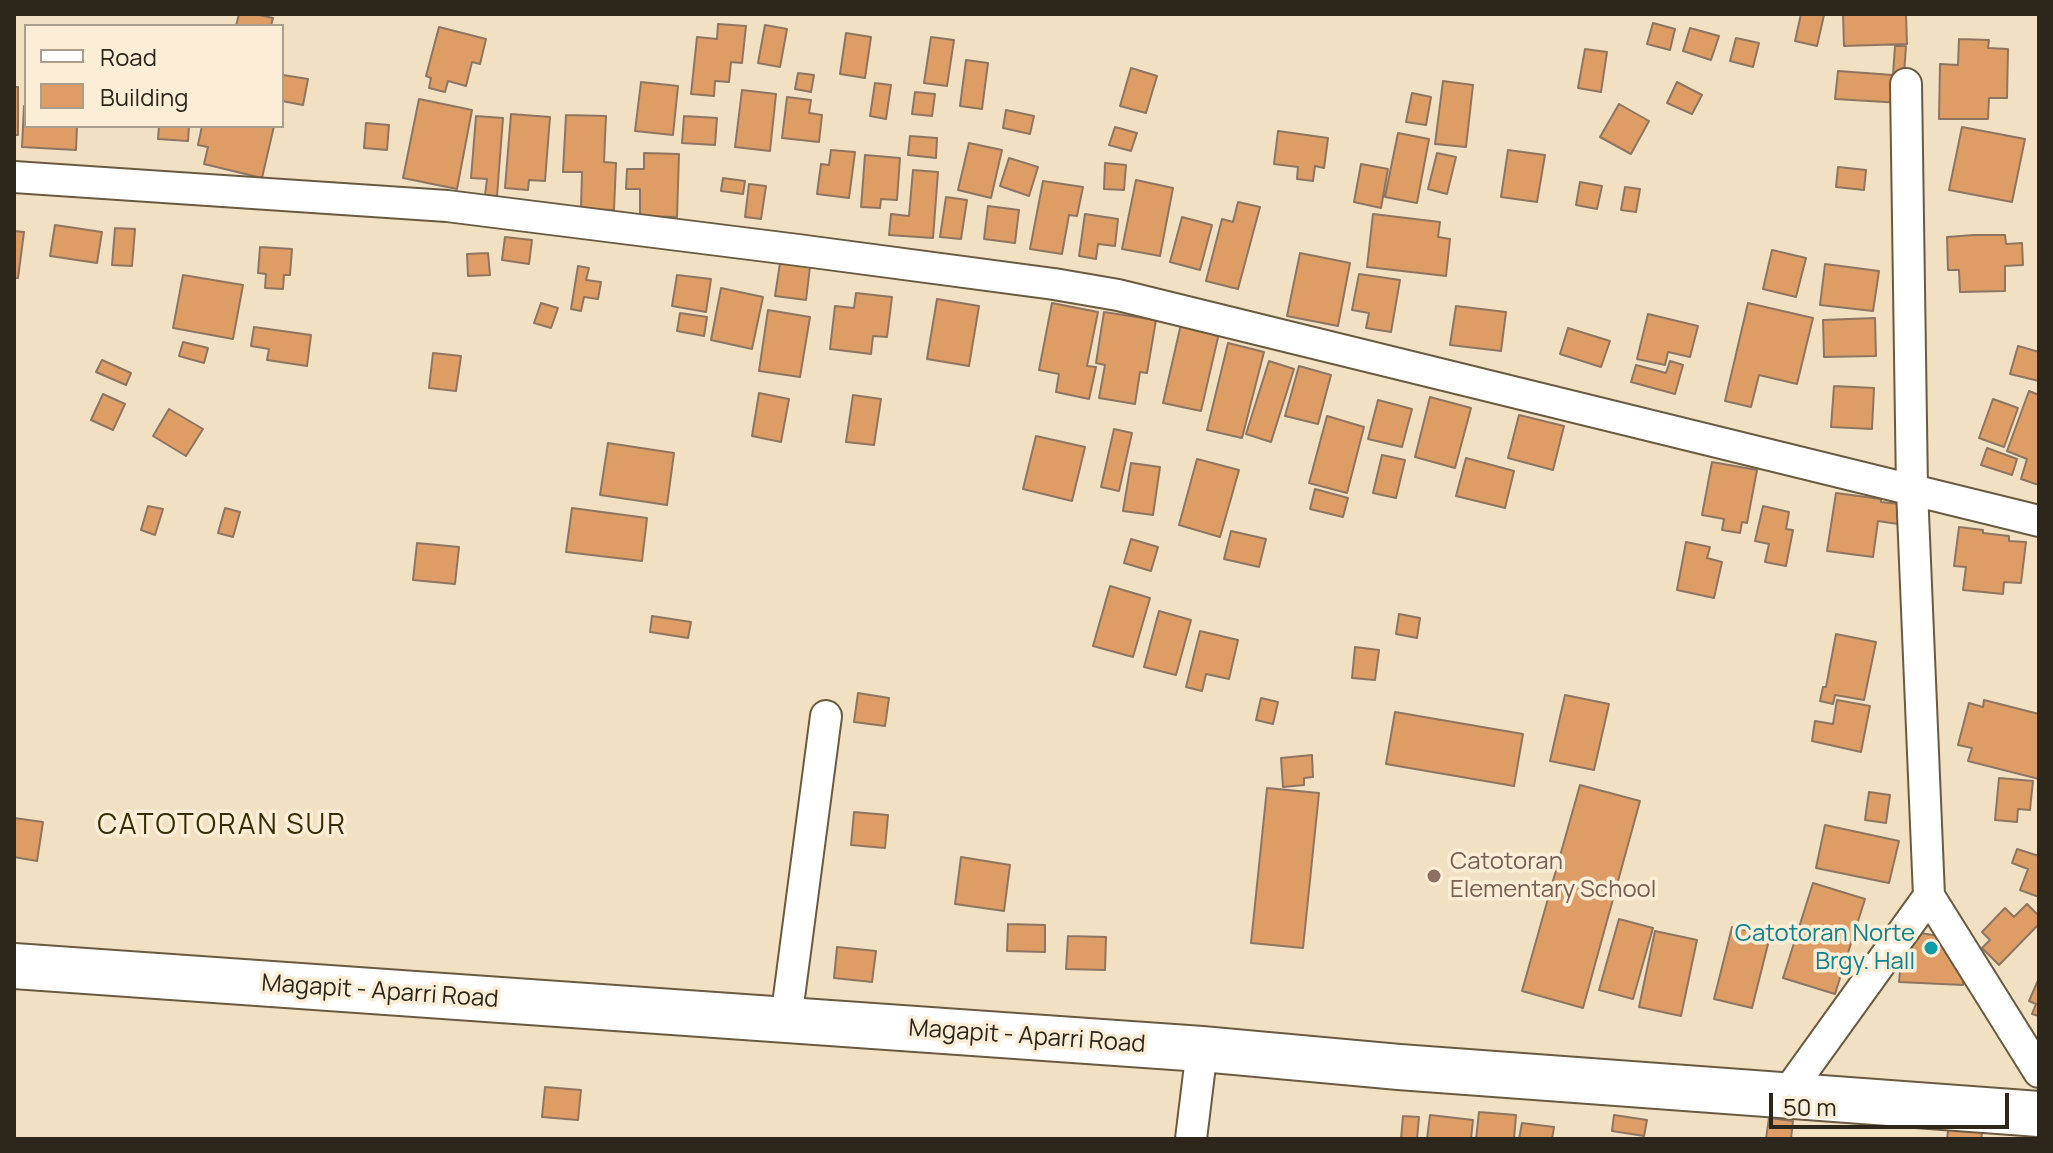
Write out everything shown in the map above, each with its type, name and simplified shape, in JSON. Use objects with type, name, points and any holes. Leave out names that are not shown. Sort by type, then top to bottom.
[{"type":"main road","name":"Magapit - Aparri Road","points":[[14,966],[1202,1049],[1399,1067],[2039,1114]]},
{"type":"street","points":[[1906,84],[1912,490],[1929,896],[2039,1072]]},
{"type":"street","points":[[14,177],[447,206],[1054,284],[1131,298],[2039,521]]},
{"type":"street","points":[[786,1020],[826,716]]},
{"type":"street","points":[[1785,1096],[1929,896]]},
{"type":"street","points":[[1191,1139],[1202,1049]]},
{"type":"building","points":[[239,14],[273,18],[272,24],[236,24]]},
{"type":"building","points":[[1801,14],[1824,15],[1817,46],[1795,41]]},
{"type":"building","points":[[1843,14],[1906,14],[1907,44],[1844,46]]},
{"type":"building","points":[[1653,23],[1675,29],[1670,50],[1647,44]]},
{"type":"building","points":[[718,24],[746,26],[742,63],[731,62],[729,82],[715,81],[714,96],[691,94],[697,37],[717,39]]},
{"type":"building","points":[[765,25],[787,29],[780,67],[758,63]]},
{"type":"building","points":[[439,27],[486,39],[480,64],[472,62],[466,86],[448,81],[445,92],[429,88],[431,78],[426,76]]},
{"type":"building","points":[[1690,28],[1719,36],[1711,60],[1683,51]]},
{"type":"building","points":[[846,33],[871,37],[865,78],[840,74]]},
{"type":"building","points":[[931,37],[954,40],[947,86],[924,83]]},
{"type":"building","points":[[1736,38],[1759,43],[1753,67],[1730,61]]},
{"type":"building","points":[[1959,39],[1989,40],[1988,48],[2008,49],[2007,98],[1989,98],[1988,119],[1939,119],[1940,64],[1958,65]]},
{"type":"building","points":[[1895,46],[1906,46],[1902,103],[1835,99],[1838,71],[1893,75]]},
{"type":"building","points":[[1585,49],[1607,52],[1601,92],[1578,88]]},
{"type":"building","points":[[966,60],[988,63],[982,109],[960,106]]},
{"type":"building","points":[[1131,68],[1157,76],[1146,113],[1120,106]]},
{"type":"building","points":[[798,73],[814,75],[811,92],[795,89]]},
{"type":"building","points":[[284,75],[308,79],[303,105],[284,101]]},
{"type":"building","points":[[1443,81],[1473,85],[1466,147],[1435,144]]},
{"type":"building","points":[[641,82],[678,86],[673,135],[635,131]]},
{"type":"building","points":[[1677,82],[1702,95],[1692,114],[1667,103]]},
{"type":"building","points":[[875,83],[891,85],[886,119],[870,116]]},
{"type":"building","points":[[14,87],[18,87],[18,135],[14,135]]},
{"type":"building","points":[[742,90],[776,94],[770,151],[735,147]]},
{"type":"building","points":[[915,92],[935,94],[932,116],[912,114]]},
{"type":"building","points":[[1412,93],[1431,97],[1426,125],[1406,122]]},
{"type":"building","points":[[787,97],[811,100],[809,113],[822,115],[819,142],[782,138]]},
{"type":"building","points":[[419,99],[472,110],[457,189],[403,178]]},
{"type":"building","points":[[1619,104],[1649,121],[1631,154],[1600,137]]},
{"type":"building","points":[[24,106],[24,128],[77,128],[76,150],[22,147]]},
{"type":"building","points":[[1006,110],[1034,116],[1030,134],[1003,128]]},
{"type":"building","points":[[511,114],[550,117],[545,181],[529,180],[528,190],[505,188]]},
{"type":"building","points":[[566,115],[606,116],[604,162],[616,163],[614,210],[581,209],[582,172],[563,172]]},
{"type":"building","points":[[476,116],[503,118],[497,196],[485,195],[487,179],[471,178]]},
{"type":"building","points":[[684,116],[717,118],[715,145],[682,143]]},
{"type":"building","points":[[366,123],[389,125],[387,150],[364,148]]},
{"type":"building","points":[[1115,127],[1137,133],[1131,151],[1109,145]]},
{"type":"building","points":[[1962,127],[2025,139],[2012,202],[1949,190]]},
{"type":"building","points":[[159,128],[189,128],[188,141],[158,139]]},
{"type":"building","points":[[202,128],[274,128],[262,178],[204,164],[208,147],[198,145]]},
{"type":"building","points":[[1278,131],[1328,138],[1324,168],[1315,166],[1313,181],[1297,179],[1298,167],[1274,164]]},
{"type":"building","points":[[1398,133],[1429,139],[1417,203],[1385,197]]},
{"type":"building","points":[[910,136],[937,138],[936,158],[908,155]]},
{"type":"building","points":[[969,143],[1002,150],[991,198],[958,190]]},
{"type":"building","points":[[831,150],[855,152],[849,198],[817,194],[821,164],[829,165]]},
{"type":"building","points":[[1508,150],[1545,155],[1537,202],[1501,197]]},
{"type":"building","points":[[644,153],[679,154],[677,217],[640,216],[640,189],[626,189],[627,169],[644,169]]},
{"type":"building","points":[[1437,153],[1456,157],[1447,194],[1428,189]]},
{"type":"building","points":[[865,155],[900,158],[897,200],[881,199],[880,208],[861,207]]},
{"type":"building","points":[[1009,158],[1038,167],[1029,196],[1000,186]]},
{"type":"building","points":[[1105,163],[1126,165],[1124,190],[1104,189]]},
{"type":"building","points":[[1361,164],[1388,169],[1381,208],[1354,202]]},
{"type":"building","points":[[1838,167],[1866,170],[1864,190],[1836,187]]},
{"type":"building","points":[[913,170],[938,172],[933,238],[889,235],[891,214],[909,216]]},
{"type":"building","points":[[723,178],[745,181],[743,194],[721,191]]},
{"type":"building","points":[[1136,180],[1173,188],[1160,256],[1122,249]]},
{"type":"building","points":[[1043,181],[1083,187],[1077,216],[1069,215],[1062,254],[1030,249]]},
{"type":"building","points":[[1580,182],[1602,186],[1597,209],[1576,205]]},
{"type":"building","points":[[749,184],[766,186],[761,219],[745,217]]},
{"type":"building","points":[[1625,187],[1640,189],[1636,212],[1621,210]]},
{"type":"building","points":[[946,197],[967,200],[961,239],[940,237]]},
{"type":"building","points":[[1238,202],[1260,207],[1238,289],[1206,281],[1222,219],[1233,222]]},
{"type":"building","points":[[988,206],[1019,210],[1015,243],[984,239]]},
{"type":"building","points":[[1085,214],[1118,219],[1115,246],[1098,244],[1096,259],[1079,256]]},
{"type":"building","points":[[1373,214],[1440,222],[1438,237],[1450,239],[1446,276],[1367,267]]},
{"type":"building","points":[[1182,217],[1212,225],[1200,270],[1170,262]]},
{"type":"building","points":[[55,225],[102,232],[97,263],[50,256]]},
{"type":"building","points":[[115,228],[135,229],[132,266],[112,265]]},
{"type":"building","points":[[14,231],[24,232],[18,278],[14,278]]},
{"type":"building","points":[[2005,235],[2006,244],[2022,243],[2023,265],[2005,266],[2005,291],[1960,292],[1959,270],[1948,270],[1947,237]]},
{"type":"building","points":[[505,237],[532,240],[529,264],[502,260]]},
{"type":"building","points":[[260,247],[292,249],[290,275],[284,275],[283,289],[265,288],[266,274],[258,273]]},
{"type":"building","points":[[1772,250],[1806,258],[1796,297],[1763,289]]},
{"type":"building","points":[[488,253],[490,275],[468,276],[467,254]]},
{"type":"building","points":[[1300,253],[1350,263],[1338,326],[1287,316]]},
{"type":"building","points":[[780,263],[810,267],[806,300],[775,296]]},
{"type":"building","points":[[1825,264],[1879,271],[1873,311],[1820,305]]},
{"type":"building","points":[[578,266],[589,268],[586,280],[601,282],[598,299],[584,297],[581,311],[571,309]]},
{"type":"building","points":[[1359,274],[1400,280],[1391,332],[1366,328],[1369,313],[1352,310]]},
{"type":"building","points":[[183,275],[243,285],[233,339],[173,328]]},
{"type":"building","points":[[677,275],[711,279],[706,312],[672,306]]},
{"type":"building","points":[[721,288],[763,297],[752,349],[711,340]]},
{"type":"building","points":[[856,293],[892,297],[887,337],[873,336],[871,354],[830,349],[835,306],[854,308]]},
{"type":"building","points":[[937,299],[979,306],[969,366],[927,359]]},
{"type":"building","points":[[541,303],[558,308],[551,328],[534,323]]},
{"type":"building","points":[[1052,303],[1098,312],[1087,366],[1096,367],[1089,399],[1056,392],[1059,374],[1039,370]]},
{"type":"building","points":[[1748,303],[1813,318],[1797,384],[1759,375],[1751,407],[1725,401]]},
{"type":"building","points":[[1456,306],[1506,312],[1501,351],[1450,345]]},
{"type":"building","points":[[768,310],[810,317],[800,377],[759,371]]},
{"type":"building","points":[[1104,312],[1156,320],[1147,373],[1140,372],[1135,404],[1099,398],[1105,365],[1096,363]]},
{"type":"building","points":[[680,313],[707,317],[704,336],[677,331]]},
{"type":"building","points":[[1648,314],[1698,326],[1690,357],[1668,352],[1665,365],[1637,359]]},
{"type":"building","points":[[1875,318],[1876,356],[1824,357],[1823,320]]},
{"type":"building","points":[[1181,324],[1219,333],[1201,411],[1163,403]]},
{"type":"building","points":[[254,327],[311,335],[307,366],[267,360],[269,349],[251,346]]},
{"type":"building","points":[[1568,328],[1610,341],[1601,367],[1560,354]]},
{"type":"building","points":[[183,342],[208,348],[204,363],[179,356]]},
{"type":"building","points":[[1228,343],[1264,352],[1242,438],[1207,430]]},
{"type":"building","points":[[2018,346],[2039,352],[2039,381],[2010,374]]},
{"type":"building","points":[[433,353],[461,356],[456,391],[429,388]]},
{"type":"building","points":[[102,360],[131,373],[126,385],[96,372]]},
{"type":"building","points":[[1269,361],[1294,369],[1271,442],[1246,434]]},
{"type":"building","points":[[1670,361],[1683,365],[1675,394],[1631,382],[1636,365],[1666,373]]},
{"type":"building","points":[[1299,366],[1331,375],[1318,424],[1285,416]]},
{"type":"building","points":[[1834,386],[1874,388],[1872,429],[1831,427]]},
{"type":"building","points":[[2029,391],[2039,395],[2039,485],[2021,479],[2027,459],[2007,451]]},
{"type":"building","points":[[759,393],[789,399],[781,442],[752,436]]},
{"type":"building","points":[[103,394],[125,404],[113,430],[91,420]]},
{"type":"building","points":[[853,395],[881,399],[874,445],[846,442]]},
{"type":"building","points":[[1430,397],[1471,408],[1455,468],[1415,457]]},
{"type":"building","points":[[1993,399],[2018,408],[2004,447],[1979,438]]},
{"type":"building","points":[[1378,400],[1412,409],[1402,447],[1368,439]]},
{"type":"building","points":[[169,409],[203,429],[186,456],[153,436]]},
{"type":"building","points":[[1519,415],[1564,426],[1553,470],[1508,458]]},
{"type":"building","points":[[1327,416],[1364,427],[1347,493],[1309,483]]},
{"type":"building","points":[[1114,429],[1132,433],[1119,491],[1101,487]]},
{"type":"building","points":[[1036,436],[1085,447],[1072,501],[1023,489]]},
{"type":"building","points":[[608,443],[674,453],[667,505],[600,495]]},
{"type":"building","points":[[1987,448],[2017,459],[2012,475],[1981,465]]},
{"type":"building","points":[[1382,455],[1405,460],[1396,498],[1373,493]]},
{"type":"building","points":[[1466,458],[1514,471],[1505,508],[1456,496]]},
{"type":"building","points":[[1197,459],[1239,470],[1220,537],[1179,525]]},
{"type":"building","points":[[1712,462],[1757,470],[1747,523],[1742,522],[1740,533],[1722,530],[1724,519],[1702,515]]},
{"type":"building","points":[[1131,463],[1160,467],[1153,515],[1123,511]]},
{"type":"building","points":[[1315,489],[1348,498],[1343,517],[1310,509]]},
{"type":"building","points":[[1836,493],[1900,504],[1898,524],[1878,521],[1873,557],[1827,551]]},
{"type":"building","points":[[148,506],[163,509],[155,535],[141,530]]},
{"type":"building","points":[[1763,506],[1789,512],[1786,529],[1793,530],[1786,566],[1765,562],[1769,544],[1755,541]]},
{"type":"building","points":[[225,508],[240,512],[233,537],[218,533]]},
{"type":"building","points":[[572,508],[647,518],[642,561],[566,552]]},
{"type":"building","points":[[1959,527],[2009,536],[2009,541],[2026,542],[2021,583],[2004,582],[2003,594],[1963,590],[1966,567],[1954,566]]},
{"type":"building","points":[[1231,531],[1266,539],[1259,567],[1224,559]]},
{"type":"building","points":[[1131,539],[1158,547],[1151,571],[1124,563]]},
{"type":"building","points":[[1686,542],[1710,547],[1707,558],[1722,562],[1714,598],[1677,590]]},
{"type":"building","points":[[417,543],[459,547],[455,584],[413,580]]},
{"type":"building","points":[[1110,586],[1150,598],[1133,657],[1093,646]]},
{"type":"building","points":[[1159,611],[1191,620],[1176,675],[1144,667]]},
{"type":"building","points":[[1399,614],[1420,618],[1417,638],[1396,634]]},
{"type":"building","points":[[652,616],[691,622],[688,638],[650,632]]},
{"type":"building","points":[[1200,631],[1238,640],[1229,679],[1206,674],[1202,691],[1186,687]]},
{"type":"building","points":[[1836,634],[1876,642],[1864,700],[1835,695],[1833,704],[1820,701],[1823,687],[1826,687]]},
{"type":"building","points":[[1355,647],[1379,650],[1375,680],[1352,678]]},
{"type":"building","points":[[858,693],[889,698],[885,726],[854,722]]},
{"type":"building","points":[[1565,695],[1609,704],[1594,770],[1550,761]]},
{"type":"building","points":[[1261,698],[1278,702],[1273,724],[1256,720]]},
{"type":"building","points":[[1837,700],[1870,706],[1861,752],[1812,741],[1815,721],[1833,724]]},
{"type":"building","points":[[1984,700],[2039,714],[2039,779],[1968,761],[1972,748],[1958,745],[1969,703],[1983,707]]},
{"type":"building","points":[[1395,712],[1523,734],[1514,786],[1386,764]]},
{"type":"building","points":[[1312,755],[1313,777],[1304,778],[1304,785],[1283,787],[1281,758]]},
{"type":"building","points":[[1999,778],[2033,781],[2030,810],[2018,809],[2017,822],[1995,820]]},
{"type":"building","points":[[1580,785],[1640,801],[1583,1008],[1522,991]]},
{"type":"building","points":[[1267,788],[1319,793],[1303,948],[1251,943]]},
{"type":"building","points":[[1869,792],[1890,795],[1886,823],[1865,820]]},
{"type":"building","points":[[854,812],[888,815],[885,848],[851,845]]},
{"type":"building","points":[[14,818],[43,822],[37,861],[14,857]]},
{"type":"building","points":[[1825,825],[1899,841],[1889,883],[1816,868]]},
{"type":"building","points":[[2017,849],[2039,856],[2039,897],[2020,890],[2028,869],[2012,863]]},
{"type":"building","points":[[961,857],[1010,865],[1004,911],[955,904]]},
{"type":"building","points":[[1813,883],[1865,899],[1835,994],[1783,978]]},
{"type":"building","points":[[2027,904],[2039,916],[2039,924],[1999,965],[1982,948],[1990,940],[1982,932],[2005,908],[2014,917]]},
{"type":"building","points":[[1619,919],[1653,928],[1633,999],[1599,990]]},
{"type":"building","points":[[1008,924],[1045,925],[1045,952],[1007,951]]},
{"type":"building","points":[[1732,927],[1770,936],[1752,1008],[1714,999]]},
{"type":"building","points":[[1655,931],[1697,940],[1681,1016],[1639,1007]]},
{"type":"building","name":"Catotoran Norte Brgy. Hall","points":[[1920,933],[1946,937],[1964,967],[1963,985],[1899,982],[1901,960]]},
{"type":"building","points":[[1068,936],[1106,937],[1105,970],[1066,969]]},
{"type":"building","points":[[837,947],[876,951],[872,982],[834,978]]},
{"type":"building","points":[[2039,978],[2039,1016],[2032,1014],[2036,1004],[2029,1001]]},
{"type":"building","points":[[545,1087],[581,1090],[578,1120],[542,1117]]},
{"type":"building","points":[[1479,1112],[1516,1115],[1514,1139],[1476,1139]]},
{"type":"building","points":[[1430,1115],[1473,1120],[1471,1139],[1427,1139]]},
{"type":"building","points":[[1614,1115],[1647,1120],[1644,1136],[1612,1131]]},
{"type":"building","points":[[1403,1116],[1419,1117],[1417,1139],[1401,1139]]},
{"type":"building","points":[[1769,1118],[1793,1121],[1791,1139],[1766,1139]]},
{"type":"building","points":[[1522,1123],[1554,1127],[1552,1139],[1519,1139]]},
{"type":"building","points":[[1949,1123],[1983,1127],[1981,1139],[1947,1139]]},
{"type":"place","name":"Catotoran Elementary School","points":[[1434,876]]},
{"type":"place","name":"Catotoran Norte Brgy. Hall","points":[[1931,948]]},
{"type":"district","name":"CATOTORAN SUR","points":[[222,826]]}]
